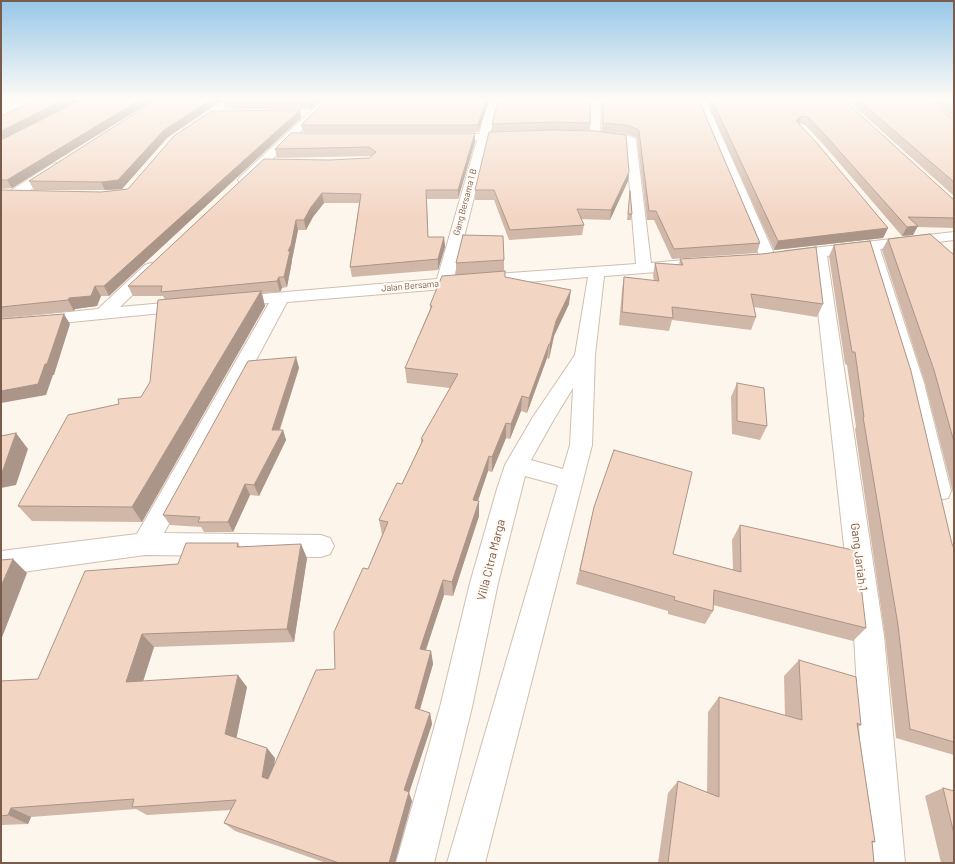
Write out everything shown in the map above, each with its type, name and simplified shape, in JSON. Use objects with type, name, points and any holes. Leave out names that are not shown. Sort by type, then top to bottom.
[{"type":"street","points":[[233,189],[287,138]]},
{"type":"street","name":"Gang Bersama 1 B","points":[[444,283],[486,138]]},
{"type":"street","points":[[627,138],[631,140],[644,268]]},
{"type":"street","points":[[717,138],[768,258]]},
{"type":"street","points":[[15,194],[67,160]]},
{"type":"street","points":[[262,162],[282,163]]},
{"type":"street","points":[[1,194],[38,194]]},
{"type":"street","points":[[887,231],[896,243]]},
{"type":"street","points":[[750,260],[954,236]]},
{"type":"street","points":[[871,246],[914,383],[944,511]]},
{"type":"street","name":"Gang Jariah 1","points":[[819,252],[869,636],[886,863]]},
{"type":"street","points":[[102,314],[159,260]]},
{"type":"street","name":"Jalan Bersama","points":[[221,302],[697,264]]},
{"type":"street","name":"Villa Citra Marga","points":[[415,863],[456,707],[484,583],[509,489],[517,465],[544,417],[584,355],[597,272]]},
{"type":"street","points":[[145,544],[281,297]]},
{"type":"street","points":[[1,324],[197,305]]},
{"type":"street","points":[[466,863],[581,445],[584,355]]},
{"type":"street","points":[[517,465],[571,480]]},
{"type":"street","points":[[1,563],[145,544],[321,546]]},
{"type":"building","points":[[4,138],[76,138],[7,180],[1,180],[1,140]]},
{"type":"building","points":[[96,138],[156,138],[118,180],[101,182],[29,181]]},
{"type":"building","points":[[172,138],[268,138],[104,286],[95,286],[91,296],[1,307],[1,190],[101,192],[128,189]]},
{"type":"building","points":[[286,138],[473,138],[458,190],[426,190],[428,237],[444,237],[438,259],[350,267],[361,194],[322,193],[311,207],[304,220],[296,220],[291,245],[288,251],[290,251],[284,277],[279,277],[277,281],[161,292],[162,286],[128,286],[264,159],[330,160],[369,158],[376,152],[369,147],[275,149]]},
{"type":"building","points":[[487,138],[626,138],[629,172],[611,210],[577,209],[584,225],[510,230],[494,190],[475,190]]},
{"type":"building","points":[[640,138],[715,138],[760,243],[674,249],[656,211],[649,211]]},
{"type":"building","points":[[730,138],[813,138],[888,228],[778,241]]},
{"type":"building","points":[[828,138],[886,138],[954,200],[954,218],[908,217],[918,226],[907,227]]},
{"type":"building","points":[[903,138],[954,138],[954,182]]},
{"type":"building","points":[[630,191],[632,214],[628,214]]},
{"type":"building","points":[[930,234],[954,255],[954,442],[934,370],[888,239]]},
{"type":"building","points":[[463,235],[503,236],[504,260],[456,263]]},
{"type":"building","points":[[870,241],[911,371],[954,548],[954,742],[910,729],[898,625],[863,417],[855,352],[852,352],[834,245]]},
{"type":"building","points":[[816,247],[823,304],[751,294],[756,317],[672,307],[673,318],[622,312],[624,277],[659,281],[655,263],[683,265],[680,259],[762,254]]},
{"type":"building","points":[[505,271],[505,277],[571,290],[556,321],[550,344],[529,398],[522,396],[511,424],[506,423],[492,457],[489,456],[473,500],[479,501],[452,582],[443,580],[420,649],[431,651],[415,708],[430,713],[404,790],[409,792],[389,863],[339,863],[224,823],[236,800],[132,807],[134,799],[11,808],[8,815],[1,816],[1,681],[38,679],[85,571],[178,564],[186,543],[238,543],[237,547],[301,544],[287,629],[142,634],[126,682],[238,675],[225,734],[267,748],[262,777],[268,779],[316,670],[335,669],[334,632],[363,568],[368,569],[388,522],[379,520],[397,483],[402,484],[423,440],[421,439],[458,374],[405,368],[432,306],[430,305],[442,276]]},
{"type":"building","points":[[261,291],[132,507],[18,506],[68,415],[119,404],[118,399],[141,397],[150,382],[158,300]]},
{"type":"building","points":[[64,314],[47,364],[45,364],[38,384],[1,391],[1,319]]},
{"type":"building","points":[[296,357],[272,430],[283,430],[254,485],[245,484],[228,522],[198,522],[200,517],[163,515],[248,361]]},
{"type":"building","points":[[737,383],[764,388],[767,426],[737,421]]},
{"type":"building","points":[[16,433],[3,470],[1,471],[1,436]]},
{"type":"building","points":[[614,450],[692,472],[673,554],[741,572],[740,525],[857,551],[866,628],[714,590],[713,611],[674,600],[675,597],[580,570],[594,507]]},
{"type":"building","points":[[13,559],[1,586],[1,560]]},
{"type":"building","points":[[799,660],[856,677],[861,725],[857,723],[875,842],[872,841],[874,863],[668,863],[678,781],[719,797],[719,697],[802,720]]},
{"type":"building","points":[[943,788],[954,791],[954,834]]}]
